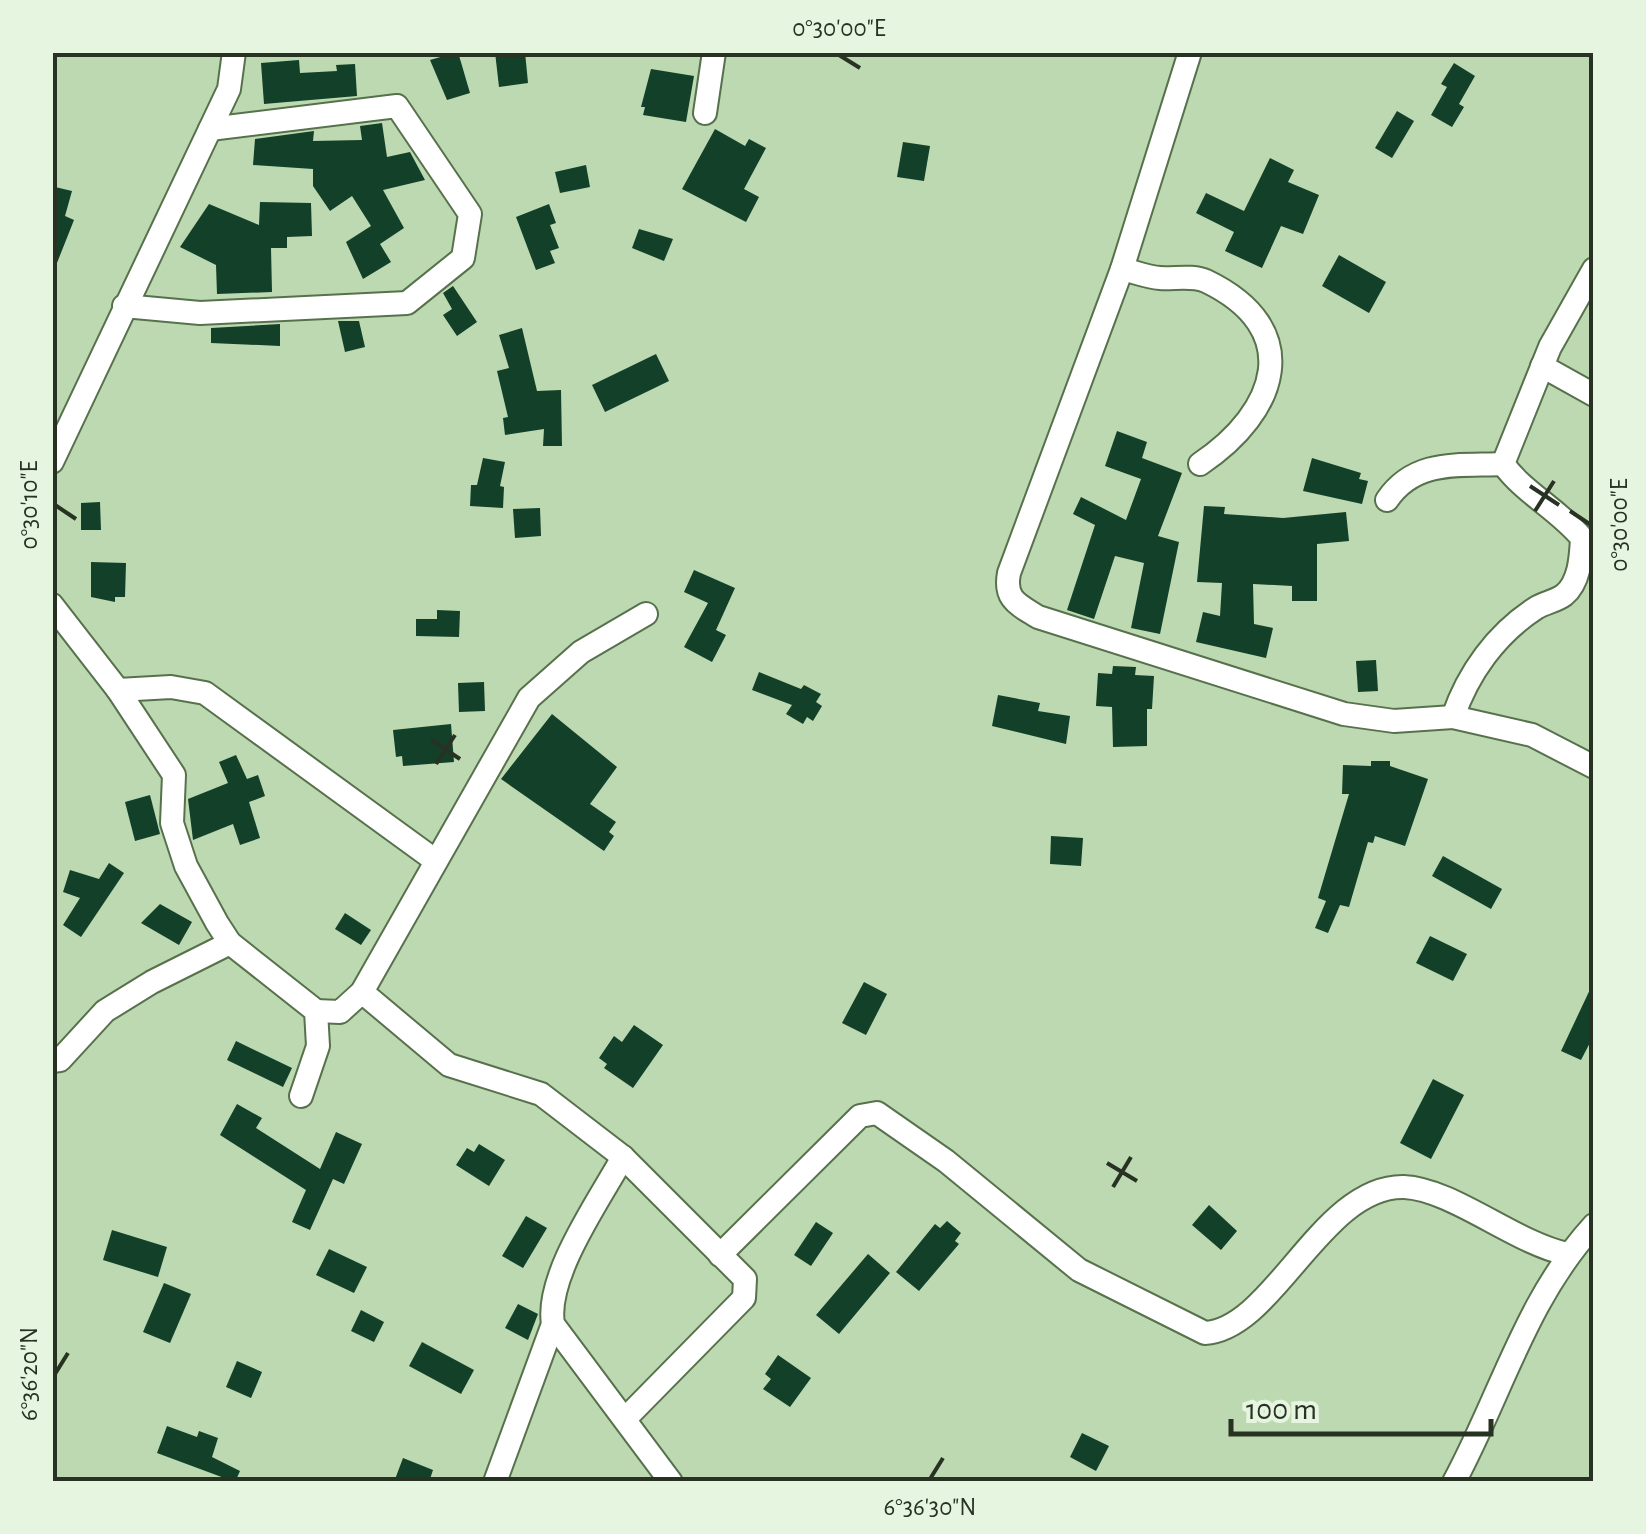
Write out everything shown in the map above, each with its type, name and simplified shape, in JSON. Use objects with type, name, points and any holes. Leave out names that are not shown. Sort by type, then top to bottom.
[{"type":"street","points":[[52,462],[228,90],[234,52]]},
{"type":"street","points":[[704,113],[714,52]]},
{"type":"street","points":[[1190,52],[1122,269],[1009,573],[1006,588],[1011,600],[1038,617],[1344,714],[1394,722],[1452,716],[1532,735],[1594,767]]},
{"type":"street","points":[[124,306],[200,313],[407,303],[463,258],[470,214],[397,106],[210,130]]},
{"type":"street","points":[[1122,269],[1156,278],[1202,278],[1251,309],[1266,342],[1270,386],[1256,415],[1200,464]]},
{"type":"street","points":[[1503,464],[1542,366],[1594,269]]},
{"type":"street","points":[[1542,366],[1594,395]]},
{"type":"street","points":[[1452,716],[1465,681],[1502,636],[1536,608],[1566,594],[1580,566],[1582,538],[1564,516],[1519,485],[1503,464]]},
{"type":"street","points":[[1387,500],[1402,478],[1435,467],[1503,464]]},
{"type":"street","points":[[52,605],[118,690],[174,775],[172,822],[181,852],[230,943],[316,1012],[340,1012],[362,992],[529,698],[581,652],[646,614]]},
{"type":"street","points":[[118,690],[171,687],[205,694],[436,861]]},
{"type":"street","points":[[52,1061],[60,1060],[105,1012],[152,982],[230,943]]},
{"type":"street","points":[[362,992],[449,1065],[542,1094],[623,1157],[745,1279],[744,1298],[626,1418]]},
{"type":"street","points":[[301,1096],[318,1046],[316,1012]]},
{"type":"street","points":[[720,1255],[860,1116],[877,1112],[946,1161],[1079,1270],[1206,1333],[1221,1332],[1248,1311],[1350,1205],[1382,1190],[1406,1187],[1434,1195],[1535,1247],[1567,1254]]},
{"type":"street","points":[[623,1157],[558,1282],[551,1309],[554,1324],[671,1482]]},
{"type":"street","points":[[1454,1482],[1510,1355],[1567,1254],[1594,1225]]},
{"type":"street","points":[[495,1482],[554,1324]]},
{"type":"building","points":[[458,52],[470,93],[447,100],[430,60]]},
{"type":"building","points":[[495,52],[525,52],[528,83],[499,87]]},
{"type":"building","points":[[299,60],[300,73],[337,71],[336,65],[355,64],[357,96],[264,104],[261,63]]},
{"type":"building","points":[[1454,63],[1475,76],[1459,104],[1464,107],[1452,127],[1431,115],[1447,87],[1441,84]]},
{"type":"building","points":[[651,69],[694,76],[686,122],[643,115],[645,107],[641,107]]},
{"type":"building","points":[[1397,111],[1414,121],[1392,158],[1375,148]]},
{"type":"building","points":[[382,123],[387,157],[410,152],[425,180],[383,190],[404,228],[380,244],[391,262],[363,279],[346,242],[371,226],[352,196],[330,211],[313,186],[313,169],[253,165],[255,139],[314,131],[313,141],[362,140],[360,126]]},
{"type":"building","points":[[715,129],[745,146],[749,139],[766,148],[744,189],[759,197],[746,222],[682,189]]},
{"type":"building","points":[[903,142],[930,146],[924,181],[897,177]]},
{"type":"building","points":[[1270,158],[1294,170],[1288,182],[1319,195],[1303,234],[1281,226],[1262,268],[1225,251],[1234,232],[1196,213],[1206,193],[1244,211]]},
{"type":"building","points":[[586,165],[590,187],[560,193],[555,172]]},
{"type":"building","points":[[55,187],[72,191],[65,216],[74,220],[53,273]]},
{"type":"building","points":[[260,202],[311,203],[312,236],[287,237],[287,248],[271,248],[272,292],[217,294],[216,265],[180,247],[209,204],[259,225]]},
{"type":"building","points":[[549,204],[556,223],[550,225],[559,248],[550,251],[555,263],[536,270],[516,217]]},
{"type":"building","points":[[639,229],[673,239],[664,261],[632,248]]},
{"type":"building","points":[[1339,255],[1386,282],[1369,313],[1322,286]]},
{"type":"building","points":[[453,286],[477,322],[457,336],[443,315],[452,309],[443,293]]},
{"type":"building","points":[[338,321],[359,321],[365,347],[345,352]]},
{"type":"building","points":[[280,324],[280,346],[211,343],[211,328]]},
{"type":"building","points":[[522,328],[537,391],[561,390],[562,446],[543,446],[544,429],[505,435],[503,418],[508,417],[497,371],[509,368],[499,335]]},
{"type":"building","points":[[656,354],[669,381],[605,412],[592,385]]},
{"type":"building","points":[[1117,431],[1147,442],[1142,458],[1182,473],[1158,536],[1179,542],[1160,634],[1131,628],[1144,563],[1115,556],[1094,619],[1067,610],[1095,525],[1073,514],[1081,497],[1126,520],[1141,479],[1105,466]]},
{"type":"building","points":[[483,458],[505,462],[500,486],[504,487],[503,508],[470,506],[471,485],[477,485]]},
{"type":"building","points":[[1312,458],[1361,473],[1359,479],[1368,481],[1362,504],[1303,491]]},
{"type":"building","points":[[100,502],[101,530],[81,530],[81,503]]},
{"type":"building","points":[[1204,506],[1225,507],[1224,514],[1283,518],[1346,512],[1349,541],[1317,544],[1317,601],[1292,601],[1292,586],[1253,584],[1254,624],[1273,628],[1266,658],[1196,642],[1203,612],[1220,616],[1222,583],[1197,582]]},
{"type":"building","points":[[540,508],[541,536],[515,538],[513,509]]},
{"type":"building","points":[[91,562],[126,563],[125,597],[115,597],[115,602],[91,597]]},
{"type":"building","points":[[694,570],[735,588],[716,630],[726,635],[712,662],[684,647],[708,603],[684,592]]},
{"type":"building","points":[[437,610],[460,611],[459,637],[416,636],[416,619],[437,619]]},
{"type":"building","points":[[1376,660],[1378,691],[1358,692],[1356,661]]},
{"type":"building","points":[[1113,666],[1136,667],[1135,675],[1154,676],[1152,709],[1147,709],[1147,746],[1113,747],[1112,707],[1096,706],[1098,673],[1112,674]]},
{"type":"building","points":[[759,672],[821,694],[816,702],[822,706],[813,721],[807,717],[803,724],[786,714],[792,705],[752,690]]},
{"type":"building","points":[[484,682],[485,711],[459,712],[458,683]]},
{"type":"building","points":[[998,695],[1040,703],[1038,711],[1070,716],[1066,744],[992,726]]},
{"type":"building","points":[[552,714],[617,767],[590,804],[616,822],[609,832],[614,836],[604,851],[501,779]]},
{"type":"building","points":[[451,724],[454,762],[403,766],[402,756],[396,757],[393,730]]},
{"type":"building","points":[[236,755],[247,779],[258,775],[265,796],[249,802],[260,838],[240,845],[233,824],[193,840],[188,799],[228,783],[219,762]]},
{"type":"building","points":[[1371,761],[1390,761],[1390,766],[1428,779],[1405,846],[1375,836],[1373,843],[1368,842],[1349,907],[1340,905],[1328,933],[1315,928],[1326,901],[1318,898],[1349,794],[1342,794],[1343,765],[1371,766]]},
{"type":"building","points":[[150,795],[160,834],[135,841],[125,802]]},
{"type":"building","points":[[1051,836],[1083,838],[1081,866],[1050,864]]},
{"type":"building","points":[[1443,856],[1502,889],[1491,909],[1432,876]]},
{"type":"building","points":[[109,863],[124,873],[81,937],[63,925],[80,898],[63,892],[70,870],[99,879]]},
{"type":"building","points":[[160,904],[192,922],[179,945],[141,923]]},
{"type":"building","points":[[345,913],[371,930],[361,945],[335,929]]},
{"type":"building","points":[[1430,936],[1467,954],[1453,981],[1416,963]]},
{"type":"building","points":[[1594,981],[1594,1035],[1581,1060],[1561,1051]]},
{"type":"building","points":[[864,982],[887,994],[866,1035],[842,1023]]},
{"type":"building","points":[[634,1025],[663,1045],[633,1088],[604,1068],[607,1064],[599,1058],[614,1036],[622,1042]]},
{"type":"building","points":[[236,1041],[292,1068],[283,1087],[227,1060]]},
{"type":"building","points":[[1433,1079],[1464,1095],[1431,1159],[1400,1143]]},
{"type":"building","points":[[237,1104],[262,1118],[256,1128],[320,1169],[336,1132],[362,1144],[344,1184],[333,1179],[310,1230],[292,1222],[306,1190],[220,1135]]},
{"type":"building","points":[[479,1144],[505,1160],[489,1186],[456,1165],[467,1148],[474,1152]]},
{"type":"building","points":[[1209,1205],[1237,1231],[1221,1250],[1192,1225]]},
{"type":"building","points":[[526,1216],[547,1228],[523,1268],[502,1256]]},
{"type":"building","points":[[947,1221],[961,1233],[955,1241],[959,1244],[919,1291],[896,1272],[935,1224],[940,1228]]},
{"type":"building","points":[[816,1222],[833,1233],[811,1266],[794,1255]]},
{"type":"building","points":[[112,1230],[167,1247],[158,1277],[103,1260]]},
{"type":"building","points":[[329,1249],[367,1267],[354,1293],[316,1275]]},
{"type":"building","points":[[868,1254],[890,1273],[839,1334],[816,1315]]},
{"type":"building","points":[[164,1283],[191,1294],[170,1343],[143,1332]]},
{"type":"building","points":[[518,1304],[538,1314],[528,1340],[505,1328]]},
{"type":"building","points":[[361,1310],[384,1322],[374,1342],[351,1331]]},
{"type":"building","points":[[422,1342],[474,1370],[461,1394],[409,1366]]},
{"type":"building","points":[[778,1355],[811,1378],[790,1407],[763,1389],[771,1379],[765,1374]]},
{"type":"building","points":[[237,1361],[262,1372],[251,1398],[226,1387]]},
{"type":"building","points":[[167,1426],[197,1437],[199,1431],[218,1438],[212,1457],[240,1471],[235,1482],[157,1453]]},
{"type":"building","points":[[1082,1433],[1109,1446],[1096,1471],[1070,1457]]},
{"type":"building","points":[[403,1458],[433,1470],[429,1482],[394,1482]]}]
